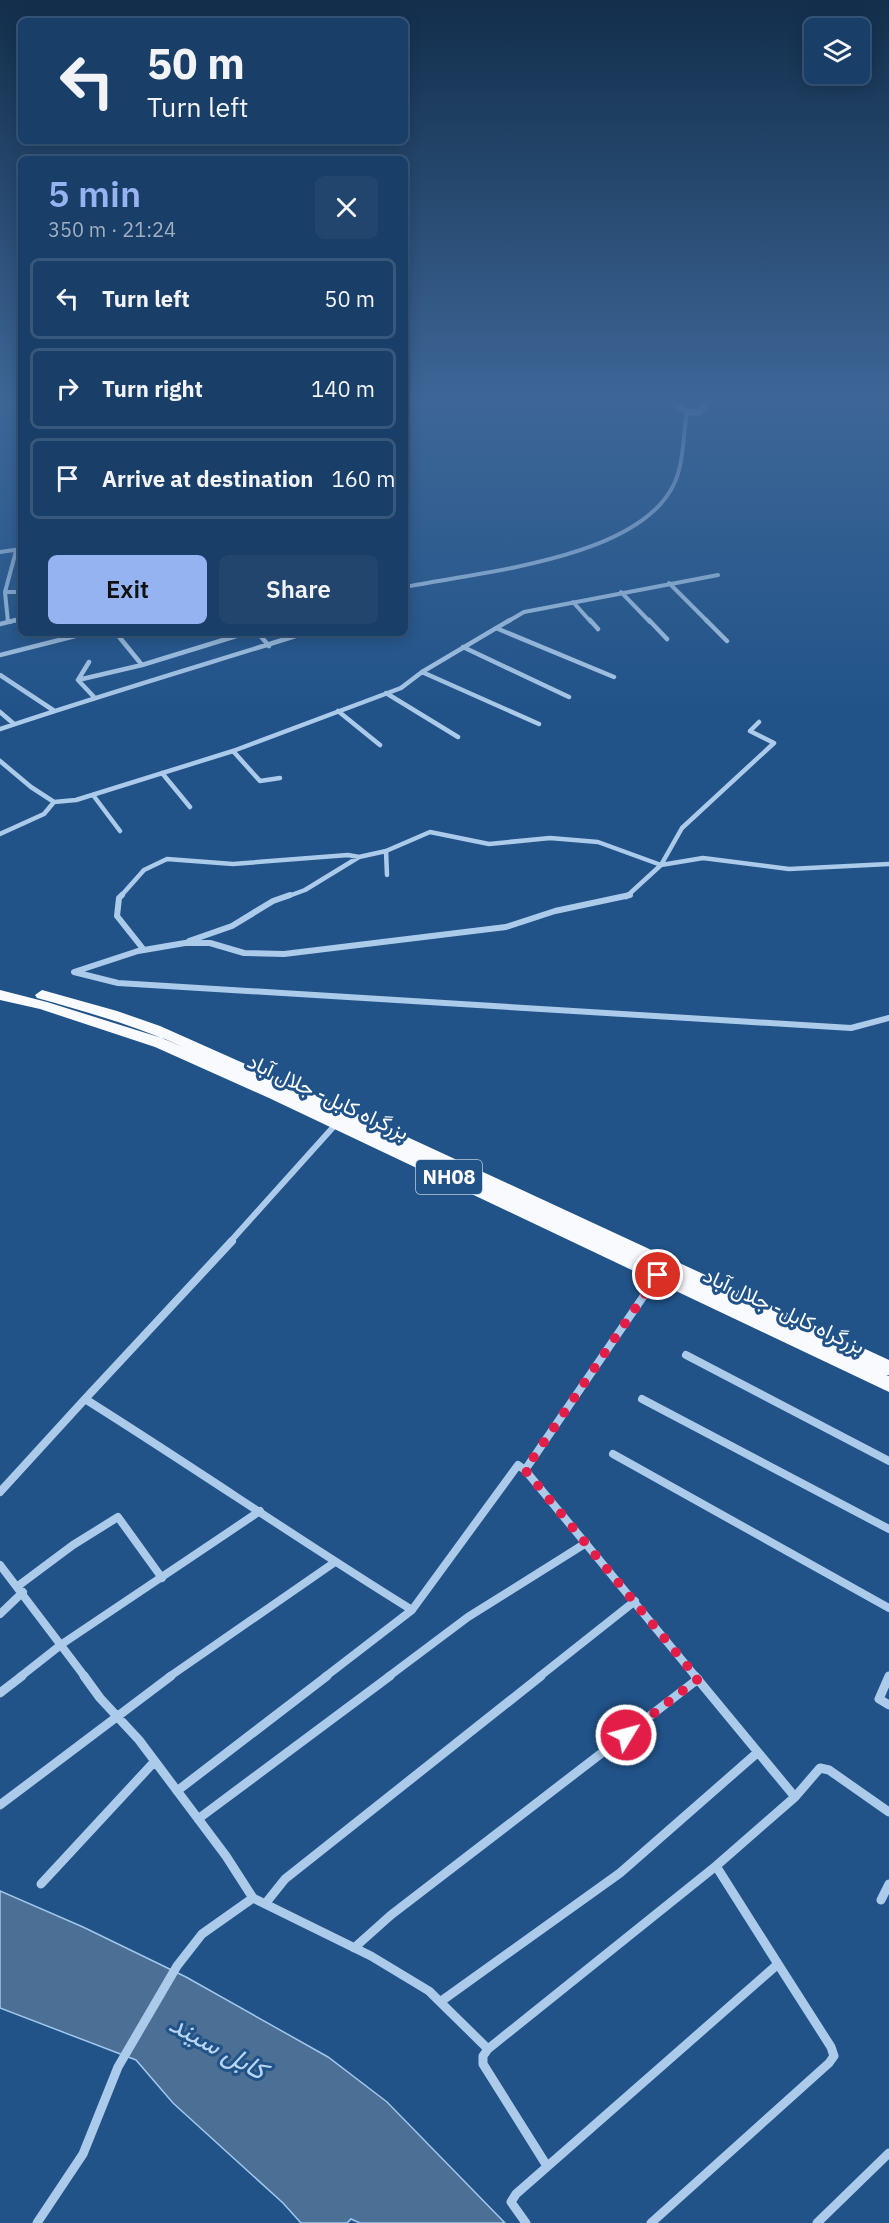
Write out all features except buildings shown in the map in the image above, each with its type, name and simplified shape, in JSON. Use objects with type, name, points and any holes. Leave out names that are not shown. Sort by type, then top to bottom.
[{"type":"highway","name":"بزرگراه کابل- جلال آباد","points":[[0,985],[112,1014],[155,1029],[344,1113],[889,1384]]},
{"type":"highway","name":"بزرگراه کابل- جلال آباد","points":[[0,995],[42,1005],[160,1043],[661,1270],[889,1368]]},
{"type":"street","points":[[408,585],[544,561],[603,544],[657,513],[661,506]]},
{"type":"street","points":[[0,552],[18,550]]},
{"type":"street","points":[[8,622],[5,592],[18,553]]},
{"type":"street","points":[[0,834],[44,813],[54,802],[93,795],[233,751],[401,688],[422,672],[524,612],[718,575]]},
{"type":"street","points":[[669,584],[727,641]]},
{"type":"street","points":[[5,592],[18,592]]},
{"type":"street","points":[[621,592],[667,639]]},
{"type":"street","points":[[573,602],[598,629]]},
{"type":"street","points":[[0,624],[18,620]]},
{"type":"street","points":[[496,628],[614,677]]},
{"type":"street","points":[[0,655],[75,636]]},
{"type":"street","points":[[118,636],[142,665]]},
{"type":"street","points":[[78,680],[142,665],[236,636]]},
{"type":"street","points":[[261,636],[269,646]]},
{"type":"street","points":[[0,729],[94,697],[297,636]]},
{"type":"street","points":[[463,647],[569,697]]},
{"type":"street","points":[[78,680],[90,662]]},
{"type":"street","points":[[422,672],[539,724]]},
{"type":"street","points":[[0,675],[53,711]]},
{"type":"street","points":[[78,680],[94,697]]},
{"type":"street","points":[[386,693],[458,737]]},
{"type":"street","points":[[338,711],[381,745]]},
{"type":"street","points":[[0,712],[14,724]]},
{"type":"street","points":[[759,722],[750,730],[774,743],[682,828],[661,865],[629,896],[555,911],[506,927],[284,954],[244,953],[210,943],[185,943],[144,950],[74,972],[118,983],[850,1028],[889,1018]]},
{"type":"street","points":[[233,751],[260,782],[280,778]]},
{"type":"street","points":[[0,761],[31,787],[54,802]]},
{"type":"street","points":[[0,770],[7,767]]},
{"type":"street","points":[[162,773],[190,807]]},
{"type":"street","points":[[93,795],[120,831]]},
{"type":"street","points":[[185,943],[232,926],[273,902],[305,890],[359,857],[386,851],[430,832],[489,844],[550,838],[598,842],[661,865],[703,858],[789,869],[889,864]]},
{"type":"street","points":[[386,851],[387,875]]},
{"type":"street","points":[[144,950],[117,916],[118,898],[144,870],[167,859],[233,864],[348,855],[359,857]]},
{"type":"street","points":[[0,1492],[229,1244],[336,1124]]},
{"type":"street","points":[[525,1470],[661,1270]]},
{"type":"street","points":[[686,1355],[889,1461]]},
{"type":"street","points":[[85,1399],[412,1610]]},
{"type":"street","points":[[642,1399],[889,1529]]},
{"type":"street","points":[[613,1454],[889,1608]]},
{"type":"street","points":[[177,1791],[412,1610],[518,1465],[525,1470],[586,1543],[757,1754],[795,1797]]},
{"type":"street","points":[[0,1693],[63,1644],[260,1511]]},
{"type":"street","points":[[0,1614],[20,1589],[73,1545],[118,1517],[162,1578]]},
{"type":"street","points":[[198,1819],[468,1617],[586,1543]]},
{"type":"street","points":[[0,1805],[117,1716],[335,1562]]},
{"type":"street","points":[[0,1565],[63,1644],[100,1698],[155,1761],[242,1879],[253,1898],[371,1956],[429,1991],[488,2049]]},
{"type":"street","points":[[265,1904],[285,1879],[634,1601]]},
{"type":"street","points":[[889,1676],[879,1699],[889,1705]]},
{"type":"street","points":[[354,1948],[391,1915],[698,1679]]},
{"type":"street","points":[[440,2002],[620,1873],[757,1754]]},
{"type":"street","points":[[41,1884],[155,1761]]},
{"type":"street","points":[[547,2166],[483,2064],[483,2056],[488,2049],[716,1866],[795,1797],[820,1768],[829,1770],[889,1812]]},
{"type":"street","points":[[651,2223],[834,2056],[716,1866]]},
{"type":"street","points":[[881,1900],[889,1884]]},
{"type":"street","points":[[37,2223],[82,2154],[118,2067],[177,1966],[202,1934],[253,1898]]},
{"type":"street","points":[[526,2223],[511,2202],[516,2193],[778,1964]]},
{"type":"street","points":[[817,2223],[889,2153]]},
{"type":"water","name":"کابل سيند","points":[[0,1891],[83,1927],[186,1977],[328,2057],[387,2102],[505,2223],[360,2223],[351,2219],[347,2223],[301,2223],[283,2203],[173,2103],[136,2060],[0,2008]]},
{"type":"route","points":[[626,1735],[698,1679],[525,1470],[658,1275]]}]
